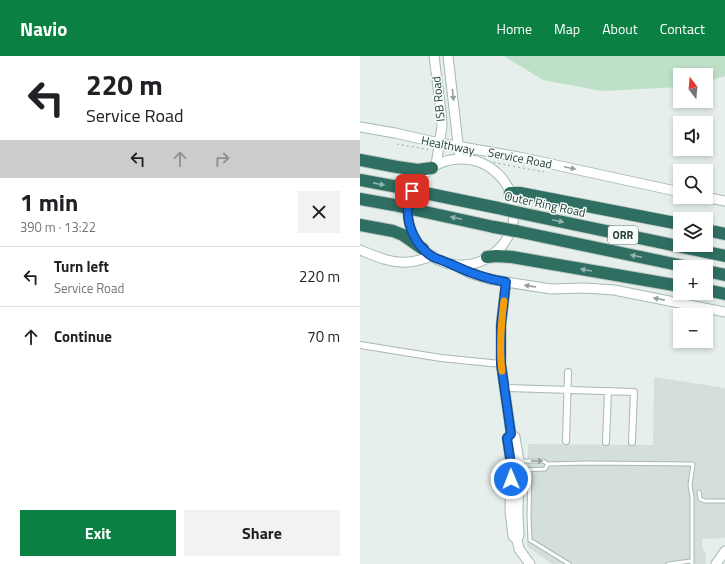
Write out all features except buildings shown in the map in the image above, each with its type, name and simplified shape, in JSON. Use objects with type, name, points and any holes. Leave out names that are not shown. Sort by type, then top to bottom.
[{"type":"highway","points":[[360,160],[418,170],[434,166]]},
{"type":"highway","name":"Outer Ring Road","points":[[360,180],[725,256]]},
{"type":"highway","points":[[510,193],[520,193],[673,223]]},
{"type":"highway","name":"ORR","points":[[360,199],[673,264]]},
{"type":"highway","points":[[360,225],[403,235],[428,253]]},
{"type":"highway","points":[[713,231],[725,234]]},
{"type":"highway","points":[[487,257],[512,256],[673,285]]},
{"type":"highway","points":[[713,272],[725,275]]},
{"type":"highway","points":[[713,291],[725,294]]},
{"type":"main road","name":"ISB Road","points":[[434,56],[442,111],[442,126],[439,147],[434,166]]},
{"type":"main road","name":"ISB Road","points":[[448,56],[460,154]]},
{"type":"main road","name":"Service Road","points":[[360,127],[395,133],[460,154],[519,157],[673,190]]},
{"type":"main road","points":[[448,263],[461,264],[475,262],[487,257],[499,248],[508,236],[513,222],[514,207],[510,193],[503,180],[493,170],[480,162],[465,159],[460,154],[450,160],[434,166],[420,178],[412,191],[408,206],[409,222],[414,236],[428,253],[448,263],[472,274],[489,279],[551,289],[584,288],[614,290],[725,312]]},
{"type":"main road","points":[[713,199],[725,201]]},
{"type":"main road","points":[[360,250],[396,262],[409,262],[428,253]]},
{"type":"main road","points":[[506,282],[501,325],[501,364],[511,434],[515,437],[520,466],[518,513],[519,535],[517,540]]},
{"type":"main road","points":[[511,434],[507,438],[511,464],[510,511],[513,536],[517,540],[519,549],[530,564]]},
{"type":"main road","points":[[716,564],[725,551]]},
{"type":"street","points":[[360,345],[441,358],[501,364]]},
{"type":"street","points":[[566,442],[568,372]]},
{"type":"street","points":[[504,388],[634,392],[632,442]]},
{"type":"street","points":[[606,442],[608,391]]},
{"type":"lane","points":[[520,466],[543,461],[548,464],[693,464],[690,485],[692,497],[691,562],[668,564]]},
{"type":"lane","points":[[520,466],[530,470],[545,469],[548,464]]},
{"type":"lane","points":[[530,470],[530,540],[569,564]]},
{"type":"lane","points":[[699,492],[700,498],[704,501],[725,501]]},
{"type":"path","name":"Healthway","points":[[397,144],[439,147]]},
{"type":"path","name":"Healthway","points":[[460,154],[544,172]]},
{"type":"shaded area","points":[[654,377],[725,388],[725,538],[702,539],[702,546],[706,555],[706,564],[552,564],[527,546],[528,444],[653,445]]},
{"type":"green space","points":[[504,56],[725,56],[725,76],[713,80],[713,68],[673,68],[673,87],[602,91],[543,80]]},
{"type":"slow traffic","points":[[502,371],[501,325],[504,301]]},
{"type":"route","points":[[412,191],[408,206],[409,222],[414,236],[423,249],[433,256],[472,274],[506,282],[501,325],[501,364],[511,434],[507,438],[511,464],[511,479]]}]
